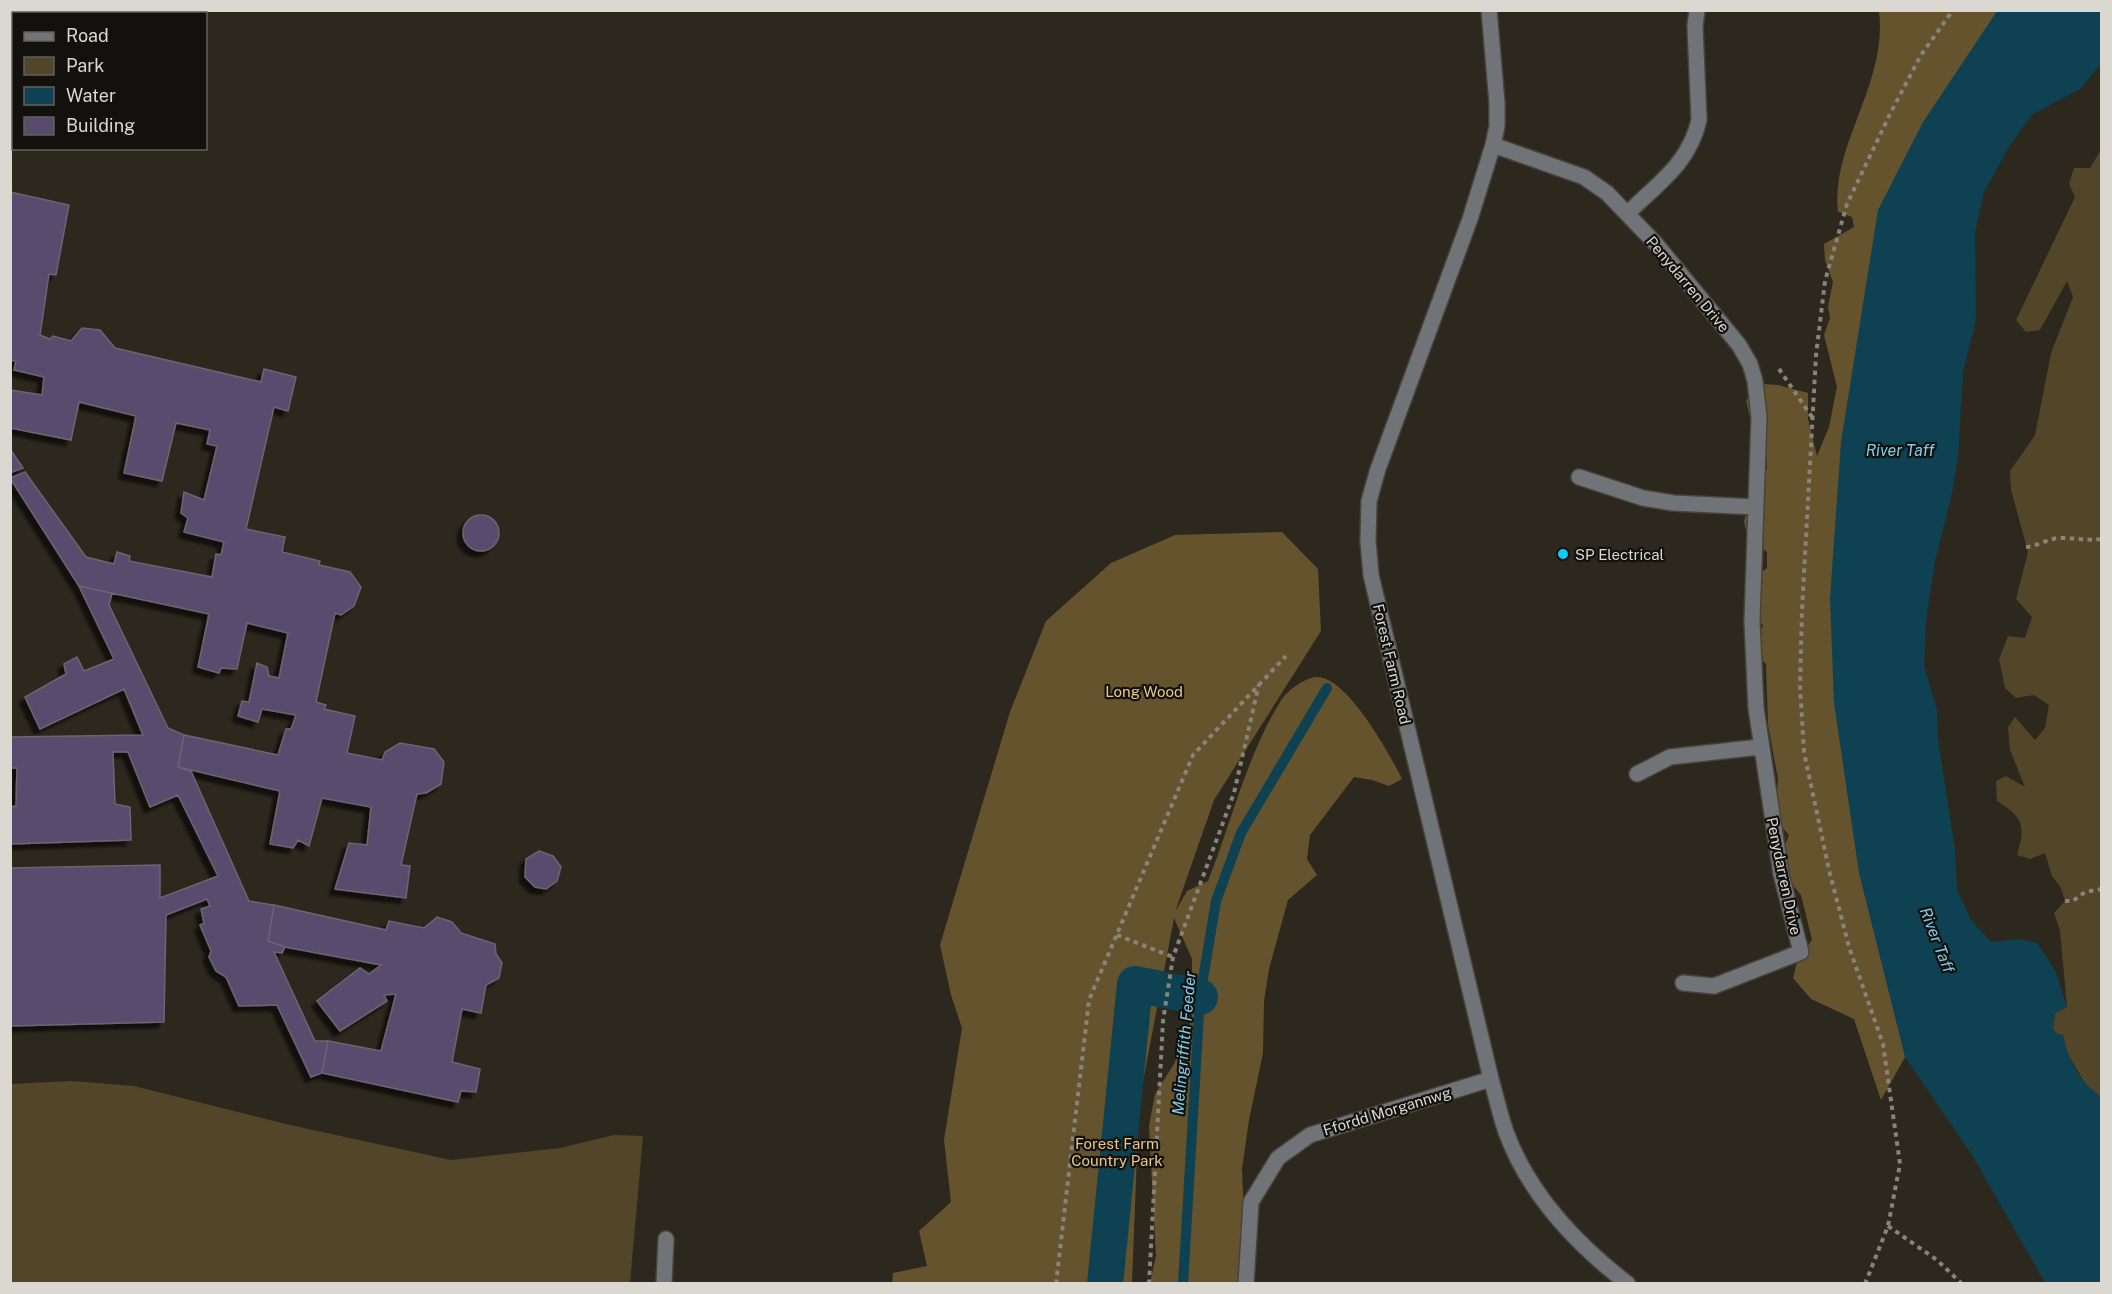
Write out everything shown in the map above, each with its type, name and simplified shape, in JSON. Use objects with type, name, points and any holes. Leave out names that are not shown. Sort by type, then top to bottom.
[{"type":"street","name":"Forest Farm Road","points":[[1489,10],[1497,126],[1470,219],[1378,469],[1369,501],[1368,541],[1371,575],[1491,1079],[1506,1132],[1543,1201],[1595,1259],[1628,1284]]},
{"type":"street","points":[[1628,213],[1681,161],[1695,134],[1699,120],[1695,26],[1697,10]]},
{"type":"street","name":"Penydarren Drive","points":[[1493,145],[1584,177],[1607,193],[1656,244],[1731,336],[1750,364],[1755,381],[1759,417],[1752,632],[1756,708],[1760,747],[1781,874],[1801,952],[1714,986],[1683,983]]},
{"type":"street","points":[[1579,477],[1644,498],[1756,507]]},
{"type":"street","points":[[1637,774],[1670,757],[1760,747]]},
{"type":"street","name":"Ffordd Morgannwg","points":[[1246,1284],[1251,1202],[1278,1158],[1310,1135],[1491,1079]]},
{"type":"street","points":[[664,1284],[666,1239]]},
{"type":"path","points":[[1865,1284],[1888,1226],[1900,1164],[1883,1044],[1849,947],[1829,870],[1804,752],[1800,686],[1802,599],[1815,366],[1825,281],[1847,204],[1921,55],[1953,10]]},
{"type":"path","points":[[2026,547],[2039,546],[2050,539],[2084,541],[2102,539]]},
{"type":"path","points":[[1056,1284],[1089,1000],[1193,755],[1286,656]]},
{"type":"path","points":[[1149,1284],[1163,1021],[1173,957],[1234,793],[1259,684]]},
{"type":"path","points":[[2065,901],[2073,901],[2085,892],[2102,889]]},
{"type":"path","points":[[1117,935],[1173,957]]},
{"type":"path","points":[[1888,1226],[1937,1260],[1962,1284]]},
{"type":"green space","points":[[1879,11],[2039,11],[1930,156],[1919,1042],[1905,1057],[1881,1100],[1854,1019],[1811,999],[1793,978],[1798,958],[1812,940],[1801,895],[1786,877],[1784,847],[1789,835],[1780,825],[1776,812],[1778,779],[1768,725],[1766,664],[1757,655],[1756,638],[1763,626],[1757,617],[1758,575],[1767,568],[1767,552],[1748,539],[1744,522],[1750,496],[1767,469],[1765,444],[1751,422],[1746,400],[1763,384],[1778,385],[1808,393],[1808,419],[1817,456],[1829,427],[1837,387],[1824,335],[1830,318],[1828,307],[1833,282],[1825,260],[1824,244],[1854,227],[1852,217],[1838,212],[1838,187],[1842,163],[1875,64],[1879,38]]},
{"type":"green space","points":[[2101,150],[2101,1097],[2086,1085],[2066,1051],[2063,1035],[2053,1030],[2055,1013],[2067,1007],[2060,931],[2054,913],[2065,901],[2061,888],[2052,876],[2045,853],[2030,859],[2017,855],[2021,836],[2020,823],[2012,812],[1997,801],[1996,781],[2006,776],[2025,787],[2010,750],[2008,727],[2015,717],[2035,740],[2045,728],[2049,705],[2034,695],[2016,698],[2005,688],[1999,659],[2008,636],[2025,638],[2032,617],[2016,599],[2028,552],[2011,490],[2010,471],[2035,435],[2051,353],[2073,297],[2067,281],[2040,330],[2026,332],[2016,320],[2075,197],[2069,184],[2074,168],[2090,168]]},
{"type":"green space","name":"Long Wood","points":[[1282,532],[1318,569],[1321,631],[1214,800],[1175,912],[1187,891],[1208,881],[1259,741],[1282,699],[1302,682],[1316,677],[1328,680],[1340,689],[1366,718],[1402,779],[1389,786],[1354,777],[1310,835],[1307,859],[1317,875],[1288,900],[1269,969],[1264,1001],[1263,1053],[1249,1120],[1242,1169],[1245,1238],[1239,1283],[1150,1283],[1156,1256],[1149,1126],[1155,1094],[1174,1064],[1192,1018],[1192,959],[1174,918],[1139,1103],[1132,1283],[892,1284],[893,1273],[927,1266],[919,1231],[951,1202],[944,1140],[962,1028],[951,995],[940,945],[1010,712],[1046,621],[1111,563],[1175,535]]},
{"type":"green space","points":[[72,1081],[134,1086],[290,1125],[451,1160],[560,1148],[614,1135],[643,1136],[630,1283],[11,1283],[11,1084]]},
{"type":"water","name":"River Taff","points":[[1997,11],[2101,11],[2101,64],[2080,89],[2033,114],[2010,145],[1984,192],[1975,232],[1976,321],[1963,371],[1958,458],[1951,498],[1935,561],[1926,621],[1924,665],[1937,710],[1938,740],[1955,849],[1957,890],[1971,920],[1991,942],[2020,939],[2037,943],[2055,970],[2067,1007],[2055,1013],[2053,1030],[2063,1035],[2076,1070],[2101,1097],[2101,1283],[2045,1283],[1972,1155],[1905,1057],[1859,873],[1834,703],[1830,598],[1841,442],[1878,210],[1923,122]]},
{"type":"building","points":[[10,192],[69,205],[56,275],[49,274],[40,335],[50,339],[53,336],[71,341],[82,328],[100,330],[115,348],[261,382],[264,369],[296,377],[288,411],[274,407],[246,529],[285,537],[282,552],[320,561],[319,565],[350,572],[361,587],[354,606],[341,615],[335,613],[316,702],[326,705],[324,709],[355,716],[347,753],[382,760],[385,752],[400,743],[434,749],[444,762],[441,784],[426,793],[417,794],[401,865],[410,866],[406,898],[335,889],[349,843],[367,845],[371,807],[322,798],[309,846],[298,840],[293,848],[270,844],[280,791],[178,767],[184,735],[278,755],[286,729],[291,729],[296,715],[262,709],[258,722],[238,716],[242,701],[249,702],[257,663],[267,667],[269,676],[279,678],[288,633],[247,623],[237,669],[221,668],[219,673],[198,667],[209,614],[79,586],[10,478],[25,472],[86,557],[114,564],[117,552],[130,556],[129,561],[212,577],[216,554],[221,555],[224,542],[184,532],[188,518],[181,513],[184,492],[204,500],[217,446],[207,444],[210,430],[176,423],[162,481],[124,473],[136,416],[79,402],[71,440],[10,428],[10,390],[42,395],[44,377],[14,370],[16,361],[10,360]]},
{"type":"building","points":[[10,449],[23,468],[10,473]]},
{"type":"building","points":[[481,515],[494,520],[499,533],[494,546],[481,551],[468,546],[463,533],[468,520]]},
{"type":"building","points":[[79,586],[112,593],[109,605],[168,728],[184,735],[178,767],[191,771],[249,901],[274,905],[268,941],[285,947],[282,953],[274,952],[315,1041],[328,1041],[322,1073],[311,1077],[277,1005],[239,1006],[226,977],[216,971],[209,957],[211,951],[200,925],[204,923],[201,909],[210,906],[207,899],[166,915],[164,1022],[10,1026],[10,868],[160,865],[160,898],[218,876],[178,795],[150,807],[128,752],[113,752],[115,804],[130,807],[131,840],[10,844],[10,807],[16,806],[17,768],[10,768],[10,737],[143,735],[124,689],[40,729],[25,697],[66,674],[64,664],[77,657],[84,671],[114,659]]},
{"type":"building","points":[[539,851],[553,856],[561,867],[557,881],[546,889],[535,887],[525,877],[526,859]]},
{"type":"building","points":[[274,905],[386,930],[389,921],[424,928],[437,917],[452,922],[461,933],[495,944],[496,954],[502,963],[499,978],[486,985],[481,1013],[462,1009],[452,1062],[480,1069],[476,1092],[461,1091],[458,1102],[322,1073],[328,1041],[381,1051],[396,994],[384,995],[387,1001],[340,1031],[317,1001],[360,968],[369,974],[381,965],[285,947],[268,941]]},
{"type":"waterway","name":"Melingriffith Feeder","points":[[1183,1284],[1200,997],[1216,901],[1241,833],[1327,688]]},
{"type":"waterway","points":[[1105,1284],[1135,984],[1200,997]]},
{"type":"place","name":"SP Electrical","points":[[1563,554]]},
{"type":"park label","name":"Forest Farm Country Park","points":[[1117,1152]]}]
